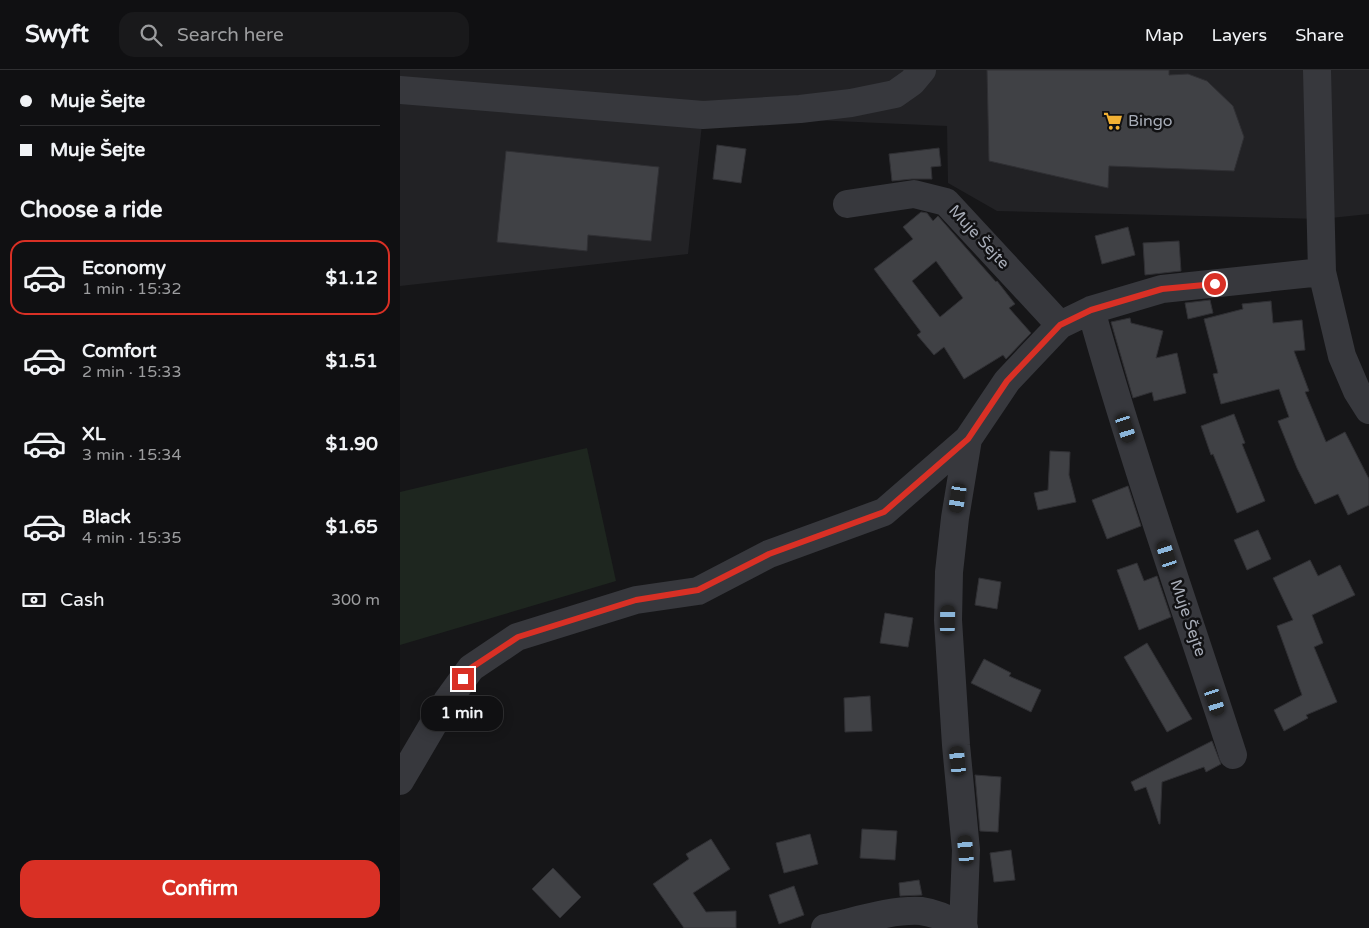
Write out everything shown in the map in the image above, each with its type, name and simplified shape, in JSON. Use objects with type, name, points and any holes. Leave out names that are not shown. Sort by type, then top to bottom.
[{"type":"street","points":[[400,90],[703,115],[800,110],[851,103],[895,94],[912,82],[922,70]]},
{"type":"street","points":[[1318,70],[1322,272],[1342,356],[1357,391],[1369,410]]},
{"type":"street","name":"Muje Šejte","points":[[847,204],[914,194],[946,202],[1060,325]]},
{"type":"street","points":[[400,780],[447,701],[471,668],[518,637],[636,600],[698,590],[769,554],[884,512],[968,439],[1007,381],[1060,325],[1091,310],[1162,289],[1322,272]]},
{"type":"street","name":"Muje Šejte","points":[[1091,310],[1140,474],[1232,755]]},
{"type":"street","points":[[825,928],[872,918],[920,911],[941,916],[964,928],[966,850],[956,745],[948,620],[949,572],[968,439]]},
{"type":"shaded area","points":[[400,70],[1369,70],[1369,214],[1321,219],[997,211],[948,183],[947,126],[703,115],[688,254],[400,286]]},
{"type":"shaded area","points":[[587,448],[616,581],[400,645],[400,492]]},
{"type":"building","name":"Bingo","points":[[987,70],[1169,70],[1169,75],[1188,74],[1207,81],[1233,106],[1244,137],[1234,171],[1109,166],[1108,188],[989,161]]},
{"type":"building","points":[[717,145],[746,149],[741,183],[713,179]]},
{"type":"building","points":[[939,148],[941,166],[931,167],[932,179],[892,181],[889,154]]},
{"type":"building","points":[[506,151],[659,167],[651,241],[588,235],[587,251],[497,242]]},
{"type":"building","points":[[921,212],[927,213],[933,221],[938,216],[997,281],[1015,304],[1009,308],[1031,333],[1006,359],[1003,355],[964,379],[944,347],[934,355],[917,335],[921,332],[874,269],[913,239],[903,227]],"holes":[[[936,261],[963,298],[940,317],[912,281]]]},
{"type":"building","points":[[1128,227],[1135,255],[1102,264],[1095,236]]},
{"type":"building","points":[[1179,241],[1181,271],[1145,275],[1143,243]]},
{"type":"building","points":[[1210,300],[1213,313],[1188,319],[1185,303]]},
{"type":"building","points":[[1271,301],[1273,323],[1302,320],[1305,350],[1294,351],[1309,391],[1305,392],[1326,442],[1345,432],[1369,479],[1369,505],[1348,515],[1338,494],[1315,504],[1297,468],[1278,421],[1289,417],[1279,389],[1221,404],[1213,374],[1218,373],[1204,319],[1243,309],[1242,304]]},
{"type":"building","points":[[1130,318],[1131,323],[1163,331],[1156,358],[1177,353],[1186,393],[1154,401],[1152,392],[1133,398],[1111,322]]},
{"type":"building","points":[[1234,414],[1245,443],[1242,444],[1265,501],[1237,513],[1213,454],[1211,455],[1201,426]]},
{"type":"building","points":[[1050,451],[1070,452],[1069,475],[1076,502],[1038,510],[1034,493],[1048,490]]},
{"type":"building","points":[[1128,486],[1141,526],[1107,539],[1092,500]]},
{"type":"building","points":[[1258,530],[1271,559],[1247,570],[1234,540]]},
{"type":"building","points":[[1310,560],[1318,576],[1340,565],[1355,595],[1312,615],[1323,643],[1314,647],[1337,702],[1306,715],[1308,718],[1284,731],[1274,710],[1302,695],[1277,626],[1293,620],[1273,578]]},
{"type":"building","points":[[1137,563],[1144,581],[1157,576],[1171,617],[1139,630],[1117,570]]},
{"type":"building","points":[[979,578],[1001,582],[997,609],[975,605]]},
{"type":"building","points":[[885,613],[913,618],[908,647],[880,643]]},
{"type":"building","points":[[1147,643],[1192,719],[1167,732],[1124,657]]},
{"type":"building","points":[[984,659],[1011,673],[1009,676],[1041,690],[1031,712],[971,683]]},
{"type":"building","points":[[870,696],[872,731],[845,732],[844,698]]},
{"type":"building","points":[[1212,741],[1221,764],[1206,772],[1204,767],[1162,782],[1159,824],[1146,787],[1135,791],[1131,782]]},
{"type":"building","points":[[975,775],[1001,777],[998,832],[980,831]]},
{"type":"building","points":[[862,829],[897,831],[895,860],[860,858]]},
{"type":"building","points":[[810,834],[818,864],[784,873],[776,843]]},
{"type":"building","points":[[711,839],[730,869],[693,893],[706,912],[736,911],[736,928],[684,928],[653,884],[689,859],[686,854]]},
{"type":"building","points":[[1011,850],[1015,880],[994,882],[990,853]]},
{"type":"building","points":[[553,868],[581,897],[560,918],[532,889]]},
{"type":"building","points":[[919,880],[922,895],[900,896],[899,883]]},
{"type":"building","points":[[794,886],[804,915],[779,924],[769,895]]},
{"type":"place","name":"Bingo","points":[[1113,121]]},
{"type":"route","points":[[463,679],[471,668],[518,637],[636,600],[698,590],[769,554],[884,512],[968,439],[1007,381],[1060,325],[1091,310],[1162,289],[1215,284]]}]
